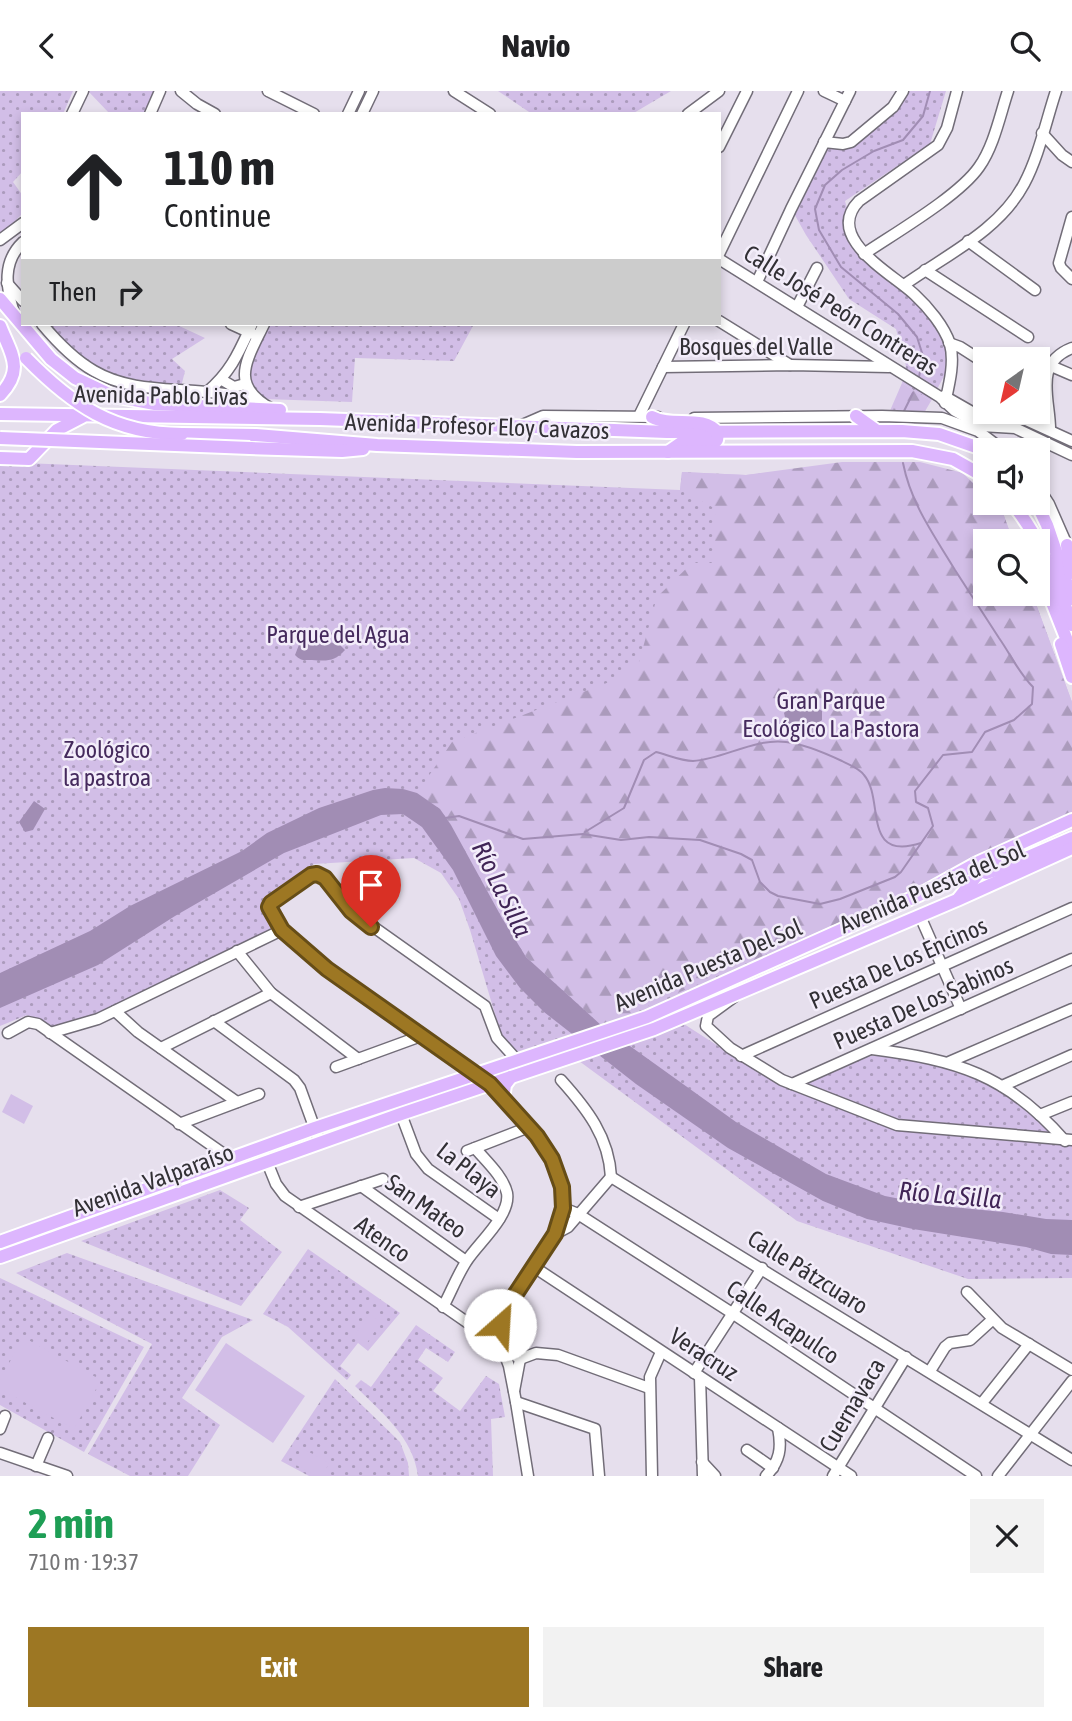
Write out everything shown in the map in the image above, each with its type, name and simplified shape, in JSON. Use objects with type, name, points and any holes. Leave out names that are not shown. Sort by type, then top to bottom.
[{"type":"main road","name":"Avenida Profesor Eloy Cavazos","points":[[0,299],[21,324]]},
{"type":"main road","name":"Avenida Profesor Eloy Cavazos","points":[[0,326],[26,358],[62,393],[90,412],[138,430],[182,434],[256,435],[377,445],[668,452],[912,451],[953,459],[973,470]]},
{"type":"main road","points":[[0,326],[11,349],[14,366],[9,383],[0,395]]},
{"type":"main road","name":"Avenida Profesor Eloy Cavazos","points":[[23,326],[51,359],[75,378],[113,397],[155,404],[273,409],[305,412],[320,419],[718,433],[877,431],[940,435],[973,446]]},
{"type":"main road","name":"Avenida Pablo Livas","points":[[0,414],[320,419]]},
{"type":"main road","points":[[29,459],[47,429],[47,422],[40,414]]},
{"type":"main road","points":[[0,458],[29,459],[57,430],[87,415]]},
{"type":"main road","points":[[856,416],[877,431]]},
{"type":"main road","points":[[646,417],[668,423],[705,424],[718,433],[714,443],[681,443],[668,452]]},
{"type":"main road","points":[[0,437],[342,451],[377,445]]},
{"type":"main road","points":[[1020,515],[1035,535],[1050,565],[1072,625]]},
{"type":"main road","points":[[1042,515],[1072,599]]},
{"type":"main road","points":[[1068,545],[1072,587]]},
{"type":"main road","points":[[1050,599],[1072,653]]},
{"type":"main road","points":[[1056,615],[1062,649],[1072,677]]},
{"type":"main road","points":[[951,879],[977,863],[1072,820]]},
{"type":"main road","points":[[957,900],[978,874],[989,866],[1072,827]]},
{"type":"main road","name":"Avenida Puesta del Sol","points":[[951,879],[998,871],[1072,838]]},
{"type":"main road","name":"Avenida Puesta del Sol","points":[[654,1029],[925,914],[1072,848]]},
{"type":"main road","name":"Avenida Puesta Del Sol","points":[[401,1114],[512,1077],[551,1057],[951,879]]},
{"type":"main road","points":[[919,895],[929,902],[925,914]]},
{"type":"main road","points":[[889,908],[889,917],[895,926]]},
{"type":"main road","name":"Avenida Puesta Del Sol","points":[[475,1073],[516,1059],[551,1057],[654,1029]]},
{"type":"main road","name":"Avenida Valparaíso","points":[[0,1242],[475,1073]]},
{"type":"main road","points":[[503,1099],[505,1085],[512,1077]]},
{"type":"main road","name":"Avenida Valparaíso","points":[[0,1257],[401,1114]]},
{"type":"street","points":[[73,112],[83,91]]},
{"type":"street","points":[[151,112],[160,91]]},
{"type":"street","points":[[181,91],[211,112]]},
{"type":"street","points":[[268,91],[310,112]]},
{"type":"street","points":[[349,112],[359,91]]},
{"type":"street","points":[[363,112],[373,91]]},
{"type":"street","points":[[454,91],[487,112]]},
{"type":"street","points":[[691,112],[719,91]]},
{"type":"street","points":[[721,143],[747,91]]},
{"type":"street","points":[[721,250],[798,91]]},
{"type":"street","points":[[757,282],[848,96],[824,91]]},
{"type":"street","points":[[824,142],[851,142],[892,107],[903,91]]},
{"type":"street","points":[[944,399],[951,367],[950,343],[927,307],[859,249],[849,226],[850,212],[859,201],[938,145],[947,128],[957,91]]},
{"type":"street","points":[[864,254],[971,177],[985,158],[1008,91]]},
{"type":"street","points":[[904,285],[989,227],[1013,202],[1031,171],[1056,91]]},
{"type":"street","points":[[1042,133],[1072,162]]},
{"type":"street","points":[[1072,217],[1059,264],[1072,279]]},
{"type":"street","points":[[0,240],[21,224]]},
{"type":"street","points":[[968,241],[1035,290]]},
{"type":"street","points":[[15,317],[4,278],[11,256],[21,244]]},
{"type":"street","points":[[0,256],[11,256]]},
{"type":"street","name":"Calle José Peón Contreras","points":[[721,260],[890,367],[973,414]]},
{"type":"street","points":[[797,307],[817,268]]},
{"type":"street","points":[[925,270],[1028,337]]},
{"type":"street","points":[[4,278],[21,299]]},
{"type":"street","points":[[721,322],[791,365]]},
{"type":"street","points":[[44,326],[76,360],[108,378],[140,387],[255,399],[273,409]]},
{"type":"street","points":[[646,417],[663,367],[683,326]]},
{"type":"street","points":[[253,331],[245,368],[245,384],[255,399]]},
{"type":"street","points":[[207,392],[222,380],[253,331]]},
{"type":"street","points":[[950,343],[973,355]]},
{"type":"street","points":[[1050,429],[1045,385],[1051,366],[1072,348]]},
{"type":"street","points":[[1051,366],[1072,375]]},
{"type":"street","name":"Bosques del Valle","points":[[663,367],[890,367]]},
{"type":"street","points":[[222,380],[234,387],[245,384]]},
{"type":"street","name":"Calle José Peón Contreras","points":[[944,399],[954,416],[981,426],[1022,431],[1072,455]]},
{"type":"street","points":[[520,426],[542,416],[954,416],[988,438]]},
{"type":"street","points":[[1022,431],[1025,424]]},
{"type":"street","name":"Calle José Peón Contreras","points":[[1037,424],[1072,441]]},
{"type":"street","points":[[998,438],[997,435],[1003,427]]},
{"type":"street","points":[[1050,510],[1068,545],[1072,559]]},
{"type":"street","points":[[516,1059],[497,1038],[485,1006],[351,911],[325,878],[317,874],[311,875],[271,903],[269,907],[282,930],[327,969],[490,1084],[529,1127],[552,1159],[562,1187],[563,1208],[555,1234],[503,1315],[500,1334],[515,1397],[528,1476]]},
{"type":"street","name":"Puesta De Los Encinos","points":[[741,1056],[1072,908]]},
{"type":"street","points":[[925,914],[942,966],[961,1009]]},
{"type":"street","points":[[50,1033],[82,1025],[116,1011],[282,930]]},
{"type":"street","points":[[237,951],[271,993],[358,1059]]},
{"type":"street","name":"Puesta De Los Sabinos","points":[[792,1084],[1072,960]]},
{"type":"street","points":[[161,1048],[271,993]]},
{"type":"street","points":[[738,993],[708,1016],[705,1023],[715,1036],[741,1056],[792,1084],[901,1126],[1068,1140]]},
{"type":"street","points":[[949,1062],[1072,1009]]},
{"type":"street","points":[[116,1011],[138,1032],[237,1102]]},
{"type":"street","points":[[8,1033],[32,1021],[231,1159]]},
{"type":"street","points":[[214,1021],[294,1080],[300,1088],[320,1143]]},
{"type":"street","points":[[336,1067],[421,1036]]},
{"type":"street","points":[[871,1049],[949,1062],[977,1073],[1002,1087],[1068,1140]]},
{"type":"street","points":[[1002,1087],[1072,1055]]},
{"type":"street","points":[[555,1234],[565,1230],[611,1177],[606,1142],[593,1119],[561,1080]]},
{"type":"street","points":[[179,1124],[259,1094]]},
{"type":"street","points":[[1040,1115],[1072,1102]]},
{"type":"street","name":"La Playa","points":[[401,1114],[421,1161],[499,1219]]},
{"type":"street","points":[[443,1307],[466,1261],[499,1219],[507,1201],[506,1188],[499,1177],[471,1149],[529,1127]]},
{"type":"street","name":"Atenco","points":[[261,1149],[276,1184],[285,1196],[520,1359]]},
{"type":"street","name":"Calle Pátzcuaro","points":[[611,1177],[1072,1460]]},
{"type":"street","points":[[299,1207],[383,1179]]},
{"type":"street","name":"San Mateo","points":[[361,1186],[466,1261]]},
{"type":"street","name":"Calle Acapulco","points":[[563,1208],[732,1313],[976,1476]]},
{"type":"street","name":"Veracruz","points":[[534,1267],[778,1428],[836,1472],[850,1476]]},
{"type":"street","points":[[702,1476],[697,1375],[732,1313],[762,1268]]},
{"type":"street","points":[[967,1292],[992,1320],[1072,1370]]},
{"type":"street","points":[[930,1371],[945,1347],[950,1343],[970,1341],[992,1320]]},
{"type":"street","points":[[982,1403],[1029,1344]]},
{"type":"street","points":[[652,1476],[649,1388],[650,1377],[662,1352]]},
{"type":"street","points":[[515,1397],[520,1359],[536,1353],[558,1355],[649,1388]]},
{"type":"street","name":"Cuernavaca","points":[[836,1472],[906,1357]]},
{"type":"street","points":[[998,1476],[1072,1381]]},
{"type":"street","points":[[515,1397],[595,1429],[599,1476]]},
{"type":"street","points":[[0,1429],[5,1416]]},
{"type":"street","points":[[766,1476],[773,1468],[780,1449],[778,1428]]},
{"type":"street","points":[[36,1466],[48,1438]]},
{"type":"street","points":[[747,1450],[773,1468]]},
{"type":"street","points":[[0,1453],[67,1476]]},
{"type":"street","points":[[702,1462],[715,1476]]},
{"type":"green space","points":[[0,91],[73,91],[64,112],[21,112],[21,173],[13,182],[21,193],[21,215],[0,236]]},
{"type":"green space","points":[[88,91],[155,91],[147,112],[108,112]]},
{"type":"green space","points":[[498,91],[671,91],[635,112],[529,112]]},
{"type":"green space","points":[[905,91],[946,91],[930,144],[845,201],[858,252],[926,308],[948,344],[945,374],[931,401],[902,383],[906,366],[896,329],[849,299],[792,210],[825,143],[850,143]]},
{"type":"green space","points":[[48,326],[179,326],[205,338],[172,359],[185,371],[181,387],[140,382],[113,375],[88,364]]},
{"type":"green space","points":[[269,326],[473,326],[454,361],[355,358],[352,402],[264,399],[250,386],[250,368]]},
{"type":"green space","points":[[902,383],[931,401],[924,413],[889,413]]},
{"type":"green space","points":[[0,462],[680,490],[682,472],[746,475],[838,465],[961,473],[973,482],[973,515],[1004,515],[1009,529],[973,529],[973,606],[1037,606],[1072,702],[1072,812],[942,869],[906,891],[656,1006],[768,1078],[900,1127],[1072,1144],[1072,1278],[968,1279],[797,1221],[579,1061],[558,1042],[518,1055],[503,1041],[459,899],[441,873],[414,858],[314,864],[262,905],[277,926],[82,1021],[50,1028],[27,1015],[0,1026]]},
{"type":"green space","name":"Gran Parque Ecológico La Pastora","points":[[842,462],[920,462],[963,473],[973,483],[973,515],[1004,515],[1009,529],[973,529],[973,606],[1037,606],[1072,702],[1072,812],[914,890],[602,1026],[526,957],[451,825],[440,809],[417,793],[452,742],[612,681],[639,662],[657,597],[692,563],[714,563],[716,509],[680,490],[682,472],[746,475]]},
{"type":"green space","points":[[880,1055],[930,1063],[973,1078],[1013,1101],[1051,1133],[901,1123],[806,1086],[806,1082],[864,1057]]},
{"type":"green space","points":[[11,1094],[33,1106],[24,1124],[2,1112]]},
{"type":"green space","points":[[258,1153],[262,1158],[57,1230],[55,1228]]},
{"type":"green space","points":[[220,1190],[249,1208],[240,1220],[282,1252],[241,1306],[81,1241]]},
{"type":"green space","points":[[308,1249],[400,1313],[368,1351],[358,1343],[340,1366],[351,1375],[347,1380],[288,1327],[263,1314]]},
{"type":"green space","points":[[67,1253],[253,1320],[222,1337],[182,1398],[220,1425],[188,1476],[130,1476],[88,1454],[152,1344],[16,1273]]},
{"type":"green space","points":[[0,1278],[144,1347],[84,1452],[0,1405]]},
{"type":"green space","points":[[369,1313],[381,1322],[367,1343],[355,1335]]},
{"type":"green space","points":[[416,1325],[455,1352],[448,1362],[426,1348],[418,1360],[443,1378],[433,1391],[460,1411],[486,1376],[499,1384],[505,1417],[491,1419],[493,1476],[418,1476],[410,1449],[403,1438],[355,1386],[361,1380],[371,1387]]},
{"type":"green space","points":[[23,1337],[101,1380],[74,1429],[0,1389],[0,1380]]},
{"type":"green space","points":[[226,1343],[305,1396],[273,1443],[195,1390]]},
{"type":"green space","points":[[335,1379],[400,1442],[408,1463],[409,1476],[309,1476],[281,1461]]},
{"type":"green space","points":[[302,1448],[329,1463],[323,1476],[317,1476],[294,1464]]},
{"type":"shaded area","points":[[302,637],[339,644],[345,650],[330,660],[302,660],[295,655]]},
{"type":"shaded area","points":[[801,703],[822,711],[822,720],[808,734],[786,722],[784,713],[790,706]]},
{"type":"shaded area","points":[[385,788],[417,793],[440,809],[526,957],[602,1026],[736,1122],[826,1174],[885,1196],[931,1205],[1072,1220],[1072,1255],[1051,1254],[1026,1247],[867,1219],[823,1201],[728,1148],[636,1084],[544,1012],[520,988],[496,956],[453,870],[422,827],[403,814],[381,815],[284,853],[175,916],[98,965],[0,1008],[0,973],[90,931],[130,906],[242,851],[267,833],[319,808]]},
{"type":"shaded area","points":[[34,801],[45,809],[33,830],[25,832],[19,822]]},
{"type":"waterway","points":[[919,377],[923,356],[917,337],[898,314],[841,267],[819,230],[815,209],[825,185],[842,170],[874,151],[903,140],[923,116],[930,91]]},
{"type":"waterway","points":[[904,411],[913,393]]},
{"type":"waterway","name":"Río La Silla","points":[[445,818],[459,816],[523,839],[583,834],[621,840],[649,837],[700,840],[752,860],[760,882],[770,892],[820,904],[895,877],[933,826],[928,808],[916,802],[915,791],[943,755],[972,752],[985,732],[1014,720],[1032,704],[1033,687],[931,532],[917,506],[903,463]]},
{"type":"waterway","points":[[585,832],[624,808],[644,760],[656,752],[693,761],[774,742],[808,747],[859,770],[870,786],[882,836],[890,844],[902,847],[921,843]]},
{"type":"route","points":[[371,927],[351,911],[325,878],[317,874],[311,875],[269,907],[282,930],[327,969],[490,1084],[537,1136],[552,1159],[562,1187],[563,1208],[555,1234],[509,1304],[500,1325]]},
{"type":"park label","name":"Parque del Agua","points":[[338,634]]},
{"type":"park label","name":"Zoológico la pastroa","points":[[107,763]]}]
